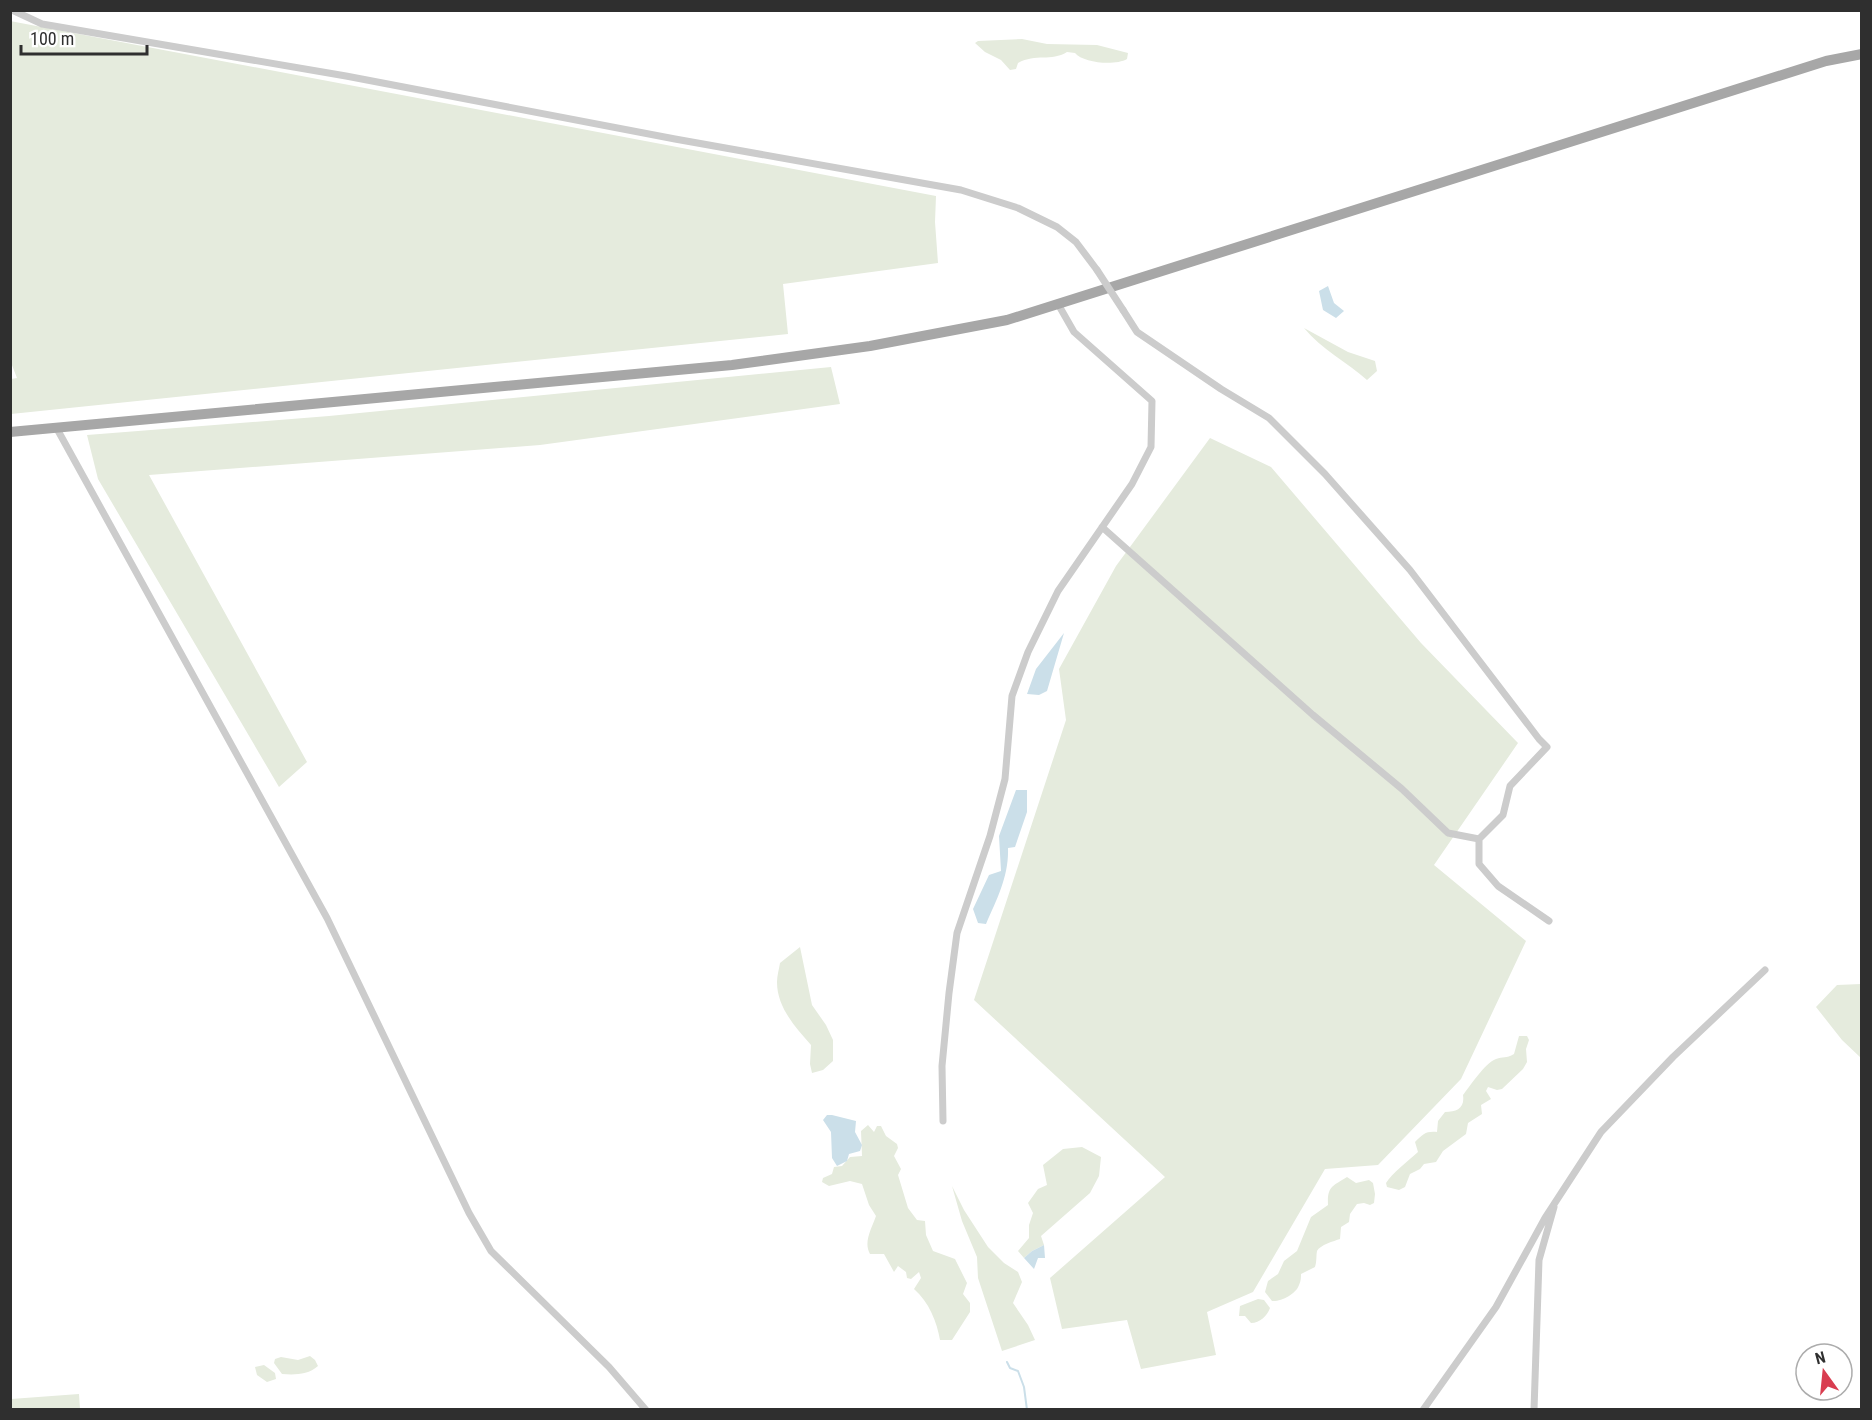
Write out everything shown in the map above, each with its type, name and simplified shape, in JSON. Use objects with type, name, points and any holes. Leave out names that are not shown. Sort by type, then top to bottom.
[{"type":"main road","points":[[10,432],[732,366],[870,346],[1007,320],[1826,61],[1862,54]]},
{"type":"street","points":[[12,10],[42,24],[346,76],[658,136],[961,190],[1018,208],[1057,227],[1076,242],[1137,332],[1221,389],[1269,418],[1325,474],[1410,570],[1547,747],[1510,786],[1503,815],[1479,839],[1479,864],[1498,886],[1549,921]]},
{"type":"street","points":[[943,1121],[942,1066],[957,933],[990,836],[1005,779],[1012,696],[1028,652],[1058,591],[1132,484],[1151,447],[1152,401],[1074,332],[1058,304]]},
{"type":"street","points":[[56,428],[327,918],[469,1213],[491,1251],[609,1366],[646,1410]]},
{"type":"street","points":[[1101,527],[1313,715],[1402,789],[1448,833],[1479,839]]},
{"type":"street","points":[[1423,1410],[1496,1307],[1556,1201],[1601,1132],[1673,1057],[1765,970]]},
{"type":"street","points":[[1534,1410],[1539,1260],[1556,1201]]},
{"type":"shaded area","points":[[10,21],[936,196],[938,263],[783,284],[788,334],[11,414],[11,379],[17,378],[10,360]]},
{"type":"shaded area","points":[[1022,39],[1047,44],[1097,45],[1128,53],[1127,59],[1107,63],[1092,61],[1067,52],[1055,57],[1031,58],[1018,63],[1016,69],[1010,70],[1001,60],[985,52],[975,43]]},
{"type":"shaded area","points":[[1304,328],[1348,352],[1375,361],[1377,371],[1367,380],[1318,342]]},
{"type":"shaded area","points":[[831,367],[840,404],[540,445],[149,475],[307,762],[279,787],[98,479],[87,435],[329,416]]},
{"type":"shaded area","points":[[1210,438],[1271,467],[1421,643],[1518,743],[1434,865],[1526,941],[1461,1079],[1378,1165],[1325,1169],[1253,1292],[1207,1312],[1216,1355],[1141,1369],[1127,1320],[1062,1329],[1050,1278],[1165,1177],[974,1000],[1066,720],[1059,669],[1116,566]]},
{"type":"shaded area","points":[[800,947],[812,1005],[833,1040],[833,1061],[823,1070],[812,1073],[811,1045],[788,1016],[778,991],[780,963]]},
{"type":"shaded area","points":[[1862,984],[1861,1058],[1842,1040],[1816,1007],[1837,985]]},
{"type":"shaded area","points":[[1519,1036],[1527,1036],[1529,1040],[1526,1049],[1527,1062],[1523,1069],[1502,1089],[1488,1087],[1486,1091],[1491,1099],[1481,1105],[1482,1114],[1468,1123],[1466,1134],[1443,1151],[1436,1162],[1424,1164],[1410,1174],[1405,1187],[1399,1190],[1387,1187],[1386,1183],[1392,1175],[1418,1152],[1415,1142],[1425,1134],[1437,1132],[1438,1121],[1445,1112],[1453,1111],[1461,1106],[1463,1095],[1487,1065],[1496,1059],[1514,1054]]},
{"type":"shaded area","points":[[868,1125],[874,1132],[877,1126],[881,1126],[886,1136],[897,1144],[898,1148],[894,1156],[901,1169],[898,1175],[908,1208],[917,1220],[925,1221],[926,1235],[933,1251],[955,1259],[967,1283],[963,1294],[970,1303],[970,1312],[952,1340],[940,1340],[931,1313],[924,1300],[914,1289],[921,1278],[919,1272],[911,1279],[907,1278],[906,1272],[898,1266],[894,1272],[884,1254],[870,1254],[867,1245],[876,1216],[869,1205],[862,1184],[850,1181],[829,1186],[822,1182],[823,1178],[832,1174],[834,1167],[842,1166],[850,1157],[862,1156],[861,1131]]},
{"type":"shaded area","points":[[1082,1147],[1101,1157],[1099,1176],[1090,1193],[1041,1236],[1044,1245],[1024,1258],[1018,1251],[1029,1238],[1029,1225],[1033,1213],[1028,1203],[1038,1189],[1047,1185],[1043,1165],[1063,1149]]},
{"type":"shaded area","points":[[1347,1177],[1356,1183],[1369,1180],[1373,1183],[1374,1203],[1357,1204],[1350,1214],[1349,1222],[1341,1227],[1340,1239],[1317,1251],[1315,1267],[1301,1274],[1300,1284],[1295,1291],[1284,1299],[1272,1301],[1265,1292],[1268,1281],[1278,1274],[1284,1261],[1297,1251],[1311,1217],[1328,1205],[1332,1187]]},
{"type":"shaded area","points":[[952,1186],[964,1210],[988,1247],[1004,1263],[1018,1272],[1022,1282],[1013,1303],[1035,1340],[1002,1351],[978,1278],[977,1257],[962,1221]]},
{"type":"shaded area","points":[[1258,1299],[1264,1300],[1270,1308],[1263,1318],[1251,1323],[1245,1316],[1239,1316],[1240,1306]]},
{"type":"shaded area","points":[[310,1356],[318,1366],[301,1374],[282,1374],[274,1363],[275,1359],[281,1357],[298,1360]]},
{"type":"shaded area","points":[[264,1365],[275,1373],[276,1379],[267,1382],[257,1375],[255,1367]]},
{"type":"shaded area","points":[[79,1394],[80,1409],[11,1409],[11,1399]]},
{"type":"water","points":[[1328,286],[1334,303],[1344,311],[1336,318],[1323,310],[1319,291]]},
{"type":"water","points":[[1064,633],[1047,691],[1039,695],[1027,694],[1036,669]]},
{"type":"water","points":[[1016,790],[1027,790],[1027,812],[1015,847],[1008,848],[1007,868],[994,906],[986,924],[978,923],[973,909],[989,875],[1001,871],[999,836]]},
{"type":"water","points":[[827,1115],[856,1121],[855,1132],[862,1145],[860,1151],[849,1154],[847,1161],[837,1166],[832,1158],[831,1132],[823,1120]]},
{"type":"water","points":[[1044,1245],[1045,1258],[1038,1258],[1034,1269],[1024,1258]]},
{"type":"waterway","points":[[1007,1362],[1010,1368],[1018,1371],[1024,1387],[1027,1410]]}]
